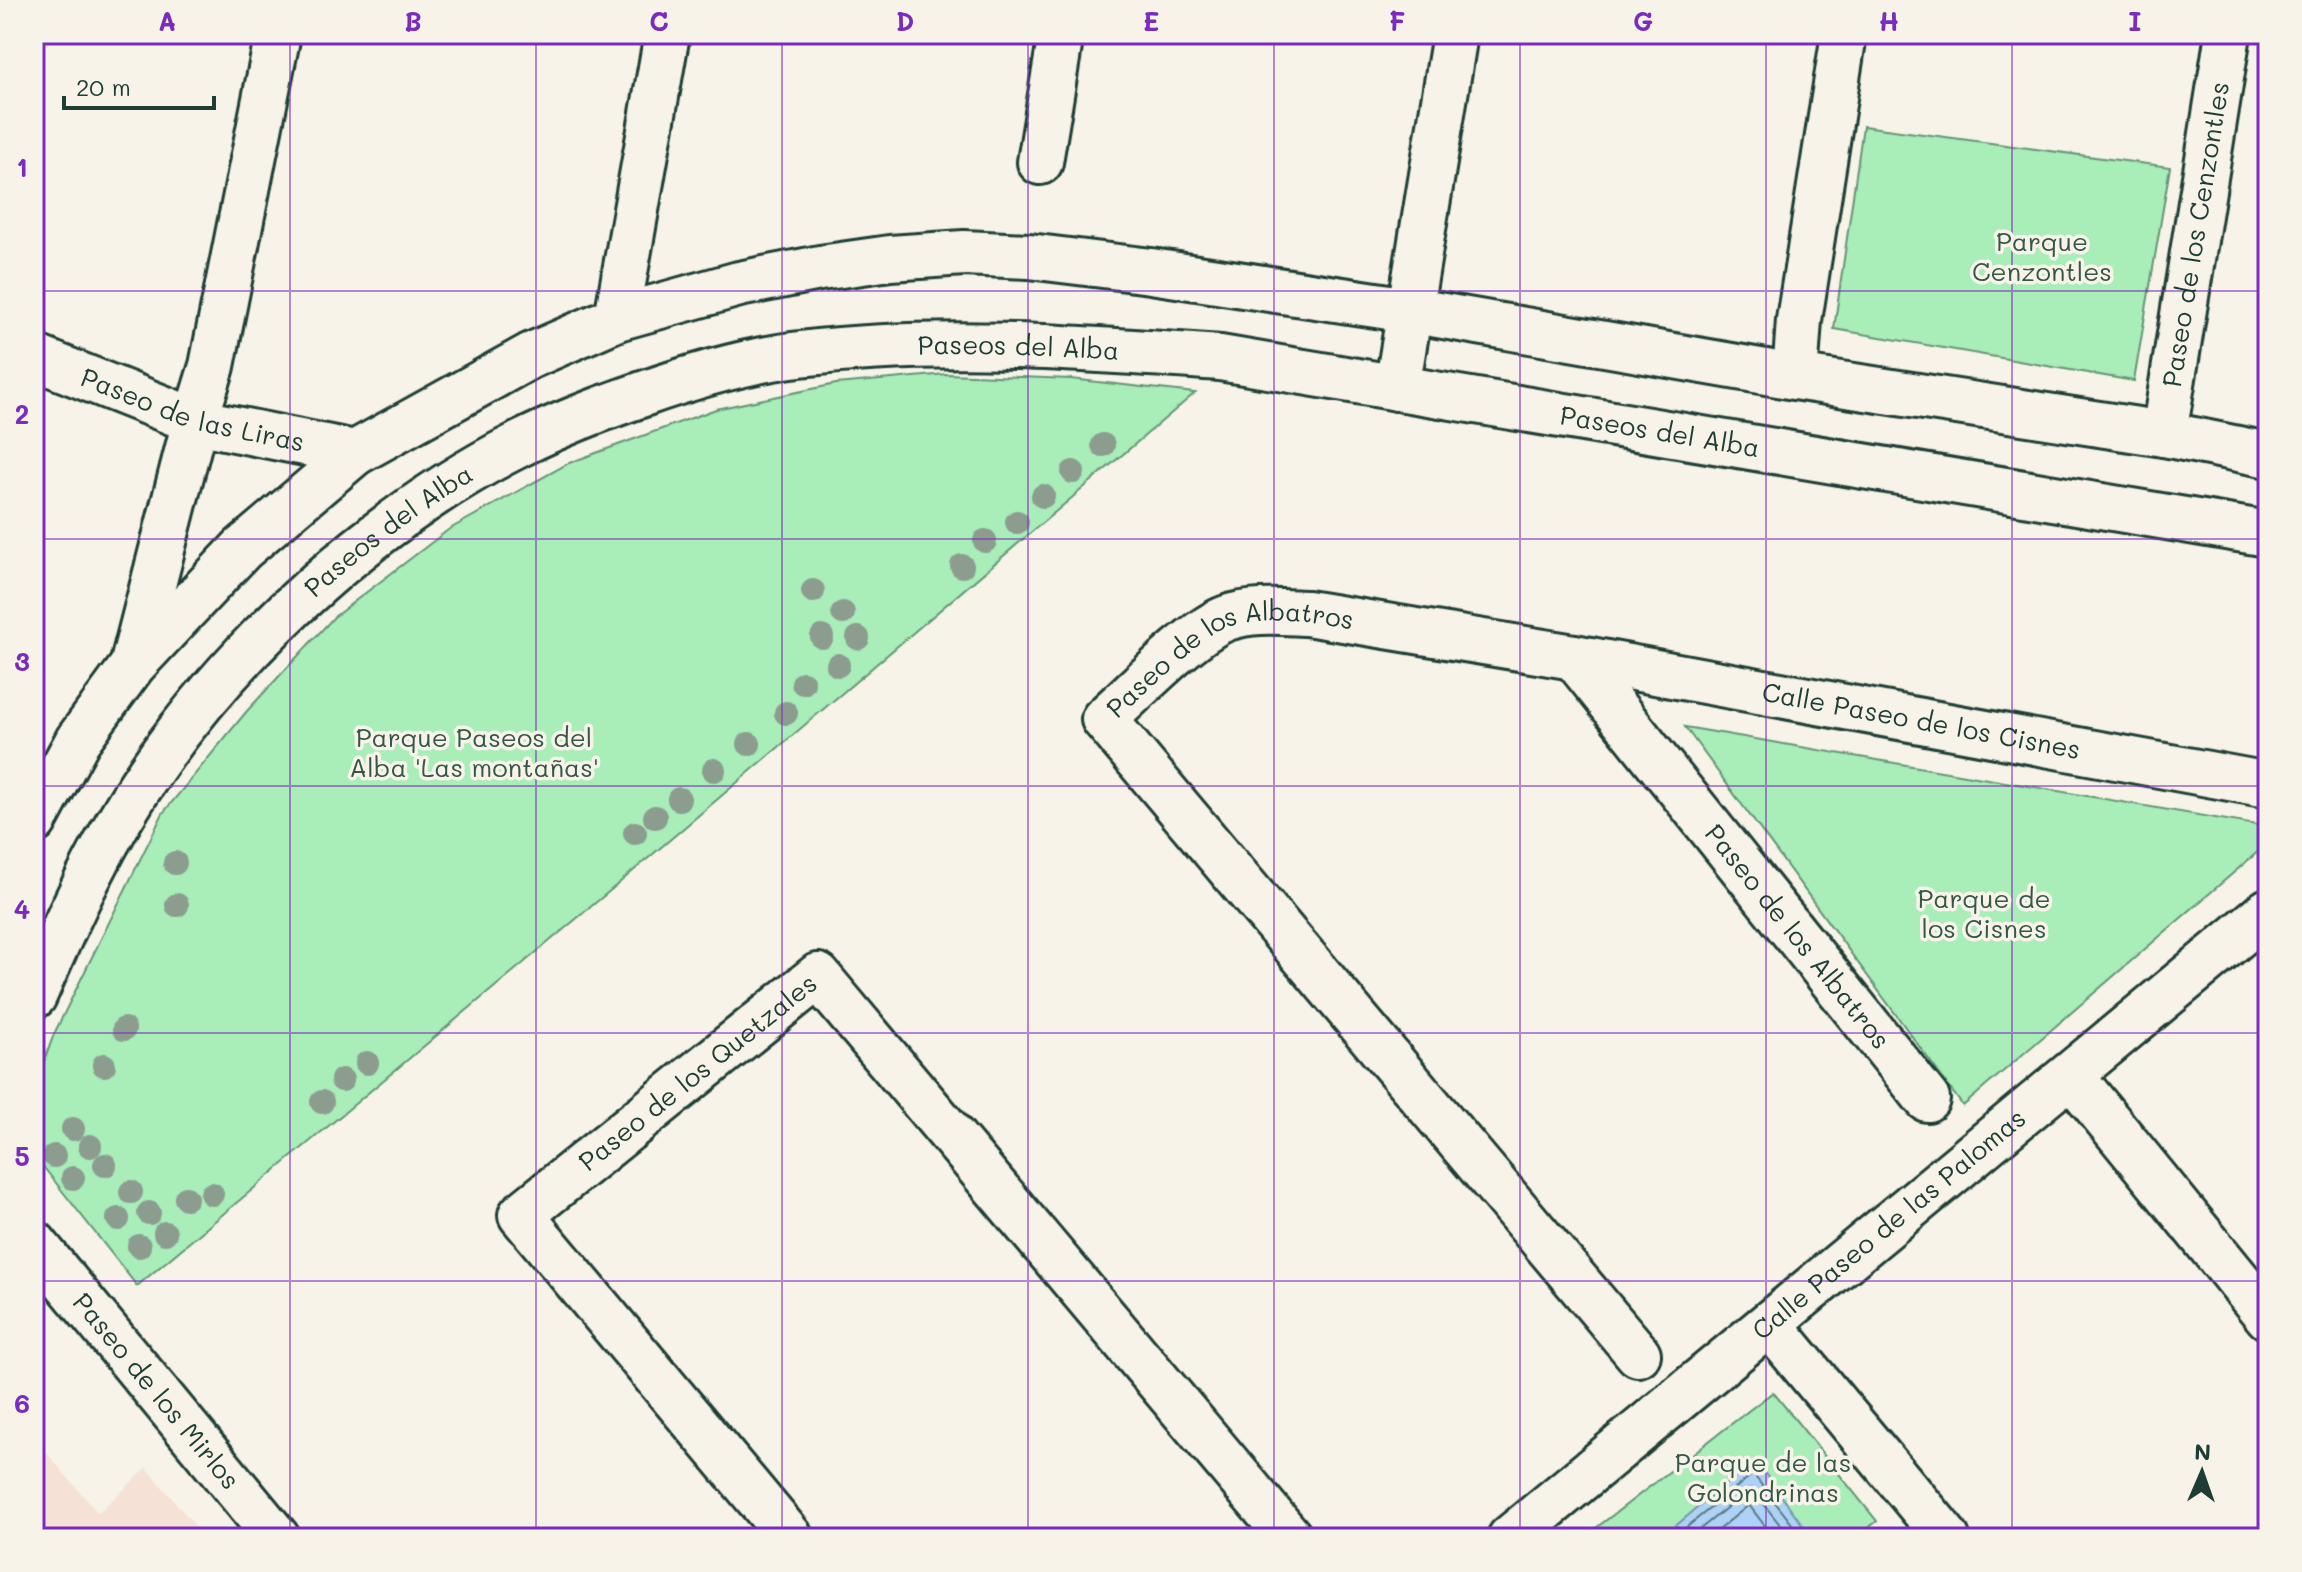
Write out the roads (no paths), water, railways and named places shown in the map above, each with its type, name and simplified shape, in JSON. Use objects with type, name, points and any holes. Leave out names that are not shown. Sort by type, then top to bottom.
[{"type":"street","points":[[617,318],[667,34]]},
{"type":"street","points":[[1040,162],[1061,34]]},
{"type":"street","points":[[1397,388],[1455,34]]},
{"type":"street","points":[[1795,377],[1799,320],[1844,34]]},
{"type":"street","name":"Paseo de los Cenzontles","points":[[2164,434],[2228,34]]},
{"type":"street","points":[[133,665],[212,366],[274,36]]},
{"type":"street","points":[[34,821],[78,740],[133,665],[242,549],[355,453],[530,356],[617,318],[739,284],[820,268],[890,258],[964,253],[1029,256],[1151,271],[1409,310],[1795,377],[2164,434],[2268,455]]},
{"type":"street","name":"Paseos del Alba","points":[[34,996],[92,870],[152,769],[207,697],[292,607],[429,497],[520,444],[602,408],[725,368],[797,354],[942,345],[1072,347],[1220,358],[2268,534]]},
{"type":"street","name":"Paseo de las Liras","points":[[34,357],[195,421],[355,453]]},
{"type":"street","name":"Paseo de los Albatros","points":[[1638,1354],[1104,719],[1202,631],[1241,614],[1307,613],[1574,657],[1927,1099]]},
{"type":"street","name":"Calle Paseo de los Cisnes","points":[[1574,657],[2268,785]]},
{"type":"street","name":"Calle Paseo de las Palomas","points":[[1510,1538],[2268,911]]},
{"type":"street","name":"Paseo de los Quetzales","points":[[791,1538],[521,1215],[818,976],[1290,1538]]},
{"type":"street","points":[[2071,1075],[2268,1317]]},
{"type":"street","name":"Paseo de los Mirlos","points":[[34,1243],[277,1538]]},
{"type":"street","points":[[1770,1325],[1947,1538]]},
{"type":"water","points":[[1755,1460],[1808,1532],[1800,1538],[1661,1538]]},
{"type":"park label","name":"Parque Cenzontles","points":[[2042,257]]},
{"type":"park label","name":"Parque Paseos del Alba 'Las montañas'","points":[[474,753]]},
{"type":"park label","name":"Parque de los Cisnes","points":[[1984,914]]},
{"type":"park label","name":"Parque de las Golondrinas","points":[[1763,1478]]}]
